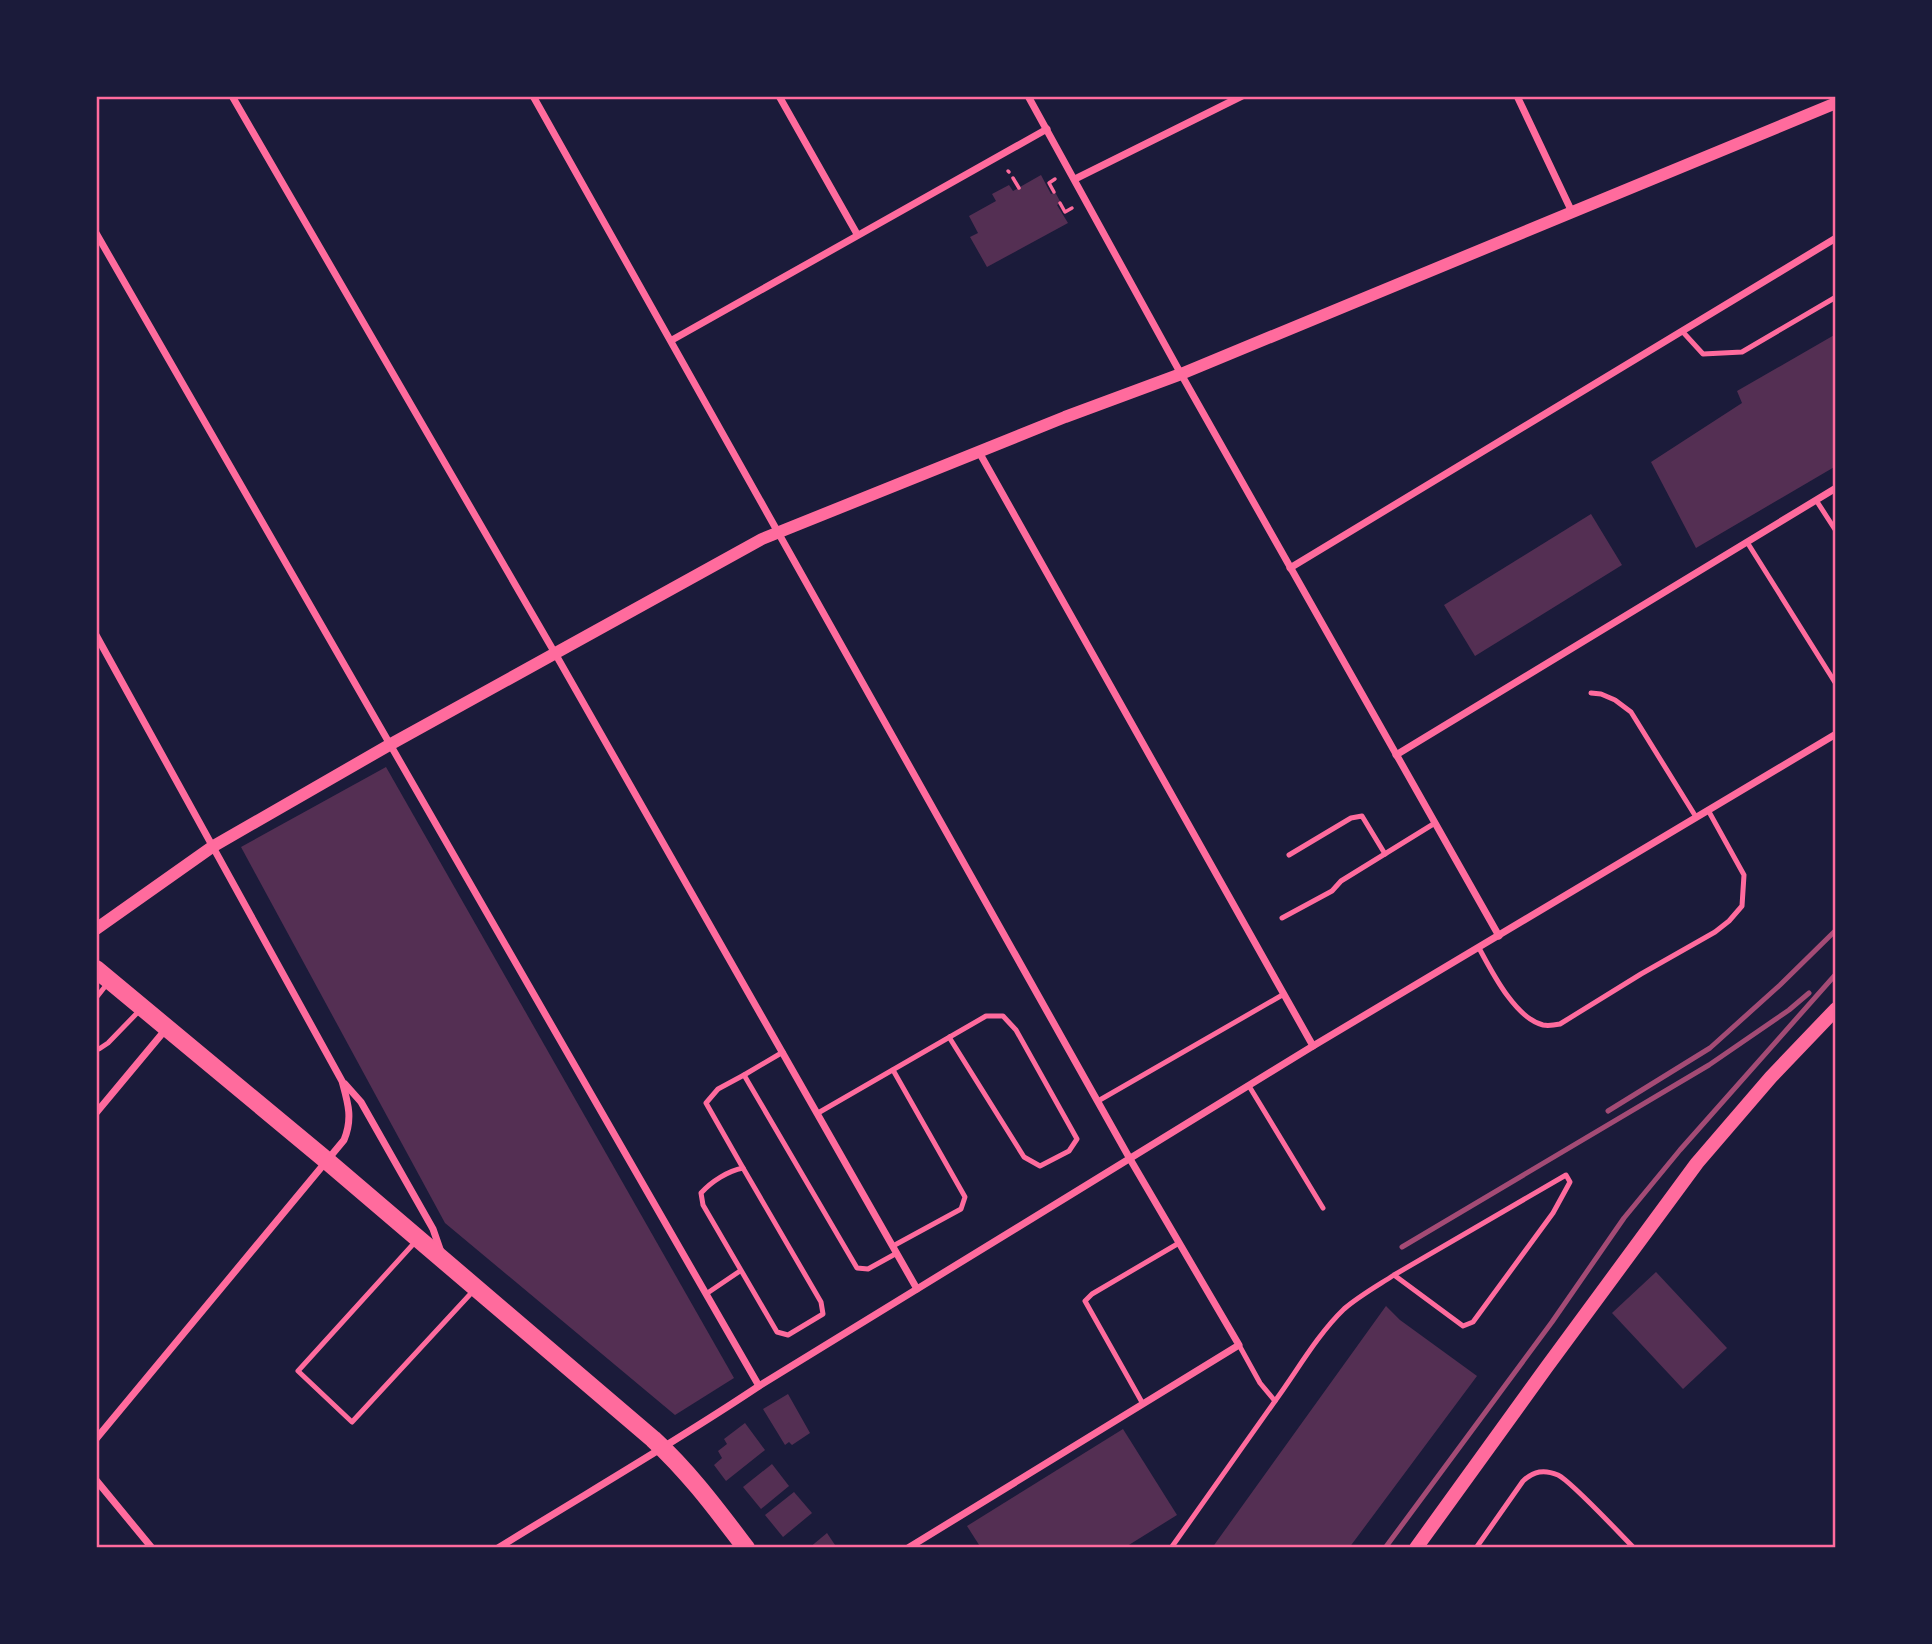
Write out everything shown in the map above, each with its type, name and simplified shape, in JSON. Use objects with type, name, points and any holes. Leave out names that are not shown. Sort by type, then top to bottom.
[{"type":"main road","points":[[103,975],[326,1160],[663,1448],[703,1491],[746,1548]]},
{"type":"main road","points":[[1416,1548],[1697,1163],[1771,1077],[1836,1009]]},
{"type":"street","points":[[232,96],[556,655],[918,1289]]},
{"type":"street","points":[[533,96],[1130,1158],[1239,1345],[908,1548]]},
{"type":"street","points":[[779,96],[857,234]]},
{"type":"street","points":[[1028,96],[1181,374],[1499,936]]},
{"type":"street","points":[[1075,179],[1242,96]]},
{"type":"street","points":[[1517,96],[1572,212]]},
{"type":"street","points":[[96,929],[212,847],[391,744],[778,532],[1181,374],[1836,103]]},
{"type":"street","points":[[671,340],[1047,129]]},
{"type":"street","points":[[96,233],[758,1386]]},
{"type":"street","points":[[1290,568],[1836,238]]},
{"type":"street","points":[[979,452],[1313,1046]]},
{"type":"street","points":[[1396,755],[1836,488]]},
{"type":"street","points":[[96,635],[342,1081],[351,1111],[350,1127],[344,1140],[96,1439]]},
{"type":"street","points":[[498,1548],[1313,1046],[1836,734]]},
{"type":"street","points":[[96,1113],[167,1028]]},
{"type":"street","points":[[342,1081],[361,1102],[433,1229],[445,1264]]},
{"type":"street","points":[[96,1480],[152,1548]]},
{"type":"lane","points":[[1682,331],[1703,354],[1742,352],[1836,297]]},
{"type":"lane","points":[[1816,500],[1836,531]]},
{"type":"lane","points":[[1747,542],[1836,684]]},
{"type":"lane","points":[[1591,693],[1615,700],[1631,712],[1696,817]]},
{"type":"lane","points":[[1479,948],[1499,984],[1531,1019],[1545,1026],[1560,1024],[1715,932],[1742,906],[1744,875],[1708,810]]},
{"type":"lane","points":[[1289,855],[1351,818],[1362,816],[1385,854]]},
{"type":"lane","points":[[1282,918],[1332,891],[1341,881],[1435,823]]},
{"type":"lane","points":[[96,998],[103,975]]},
{"type":"lane","points":[[1098,1101],[1284,993]]},
{"type":"lane","points":[[96,1047],[99,1049],[108,1043],[142,1008]]},
{"type":"lane","points":[[818,1113],[949,1037],[986,1016],[1003,1016],[1016,1030],[1077,1139],[1069,1151],[1040,1166],[1024,1157],[949,1037]]},
{"type":"lane","points":[[743,1168],[732,1171],[701,1193],[703,1205],[777,1332],[788,1335],[823,1314],[821,1302],[706,1103],[718,1089],[783,1052]]},
{"type":"lane","points":[[744,1075],[857,1268],[868,1269],[961,1209],[965,1197],[893,1070]]},
{"type":"lane","points":[[1249,1086],[1323,1208]]},
{"type":"lane","points":[[1171,1548],[1338,1316],[1394,1275],[1543,1187],[1566,1175],[1570,1182],[1553,1213],[1473,1322],[1463,1326],[1394,1275]]},
{"type":"lane","points":[[417,1240],[323,1340],[298,1371],[352,1422],[475,1289]]},
{"type":"lane","points":[[1143,1404],[1085,1301],[1092,1294],[1179,1243]]},
{"type":"lane","points":[[706,1294],[740,1271]]},
{"type":"lane","points":[[1239,1345],[1275,1401]]},
{"type":"lane","points":[[1476,1548],[1523,1481],[1532,1472],[1543,1471],[1560,1476],[1634,1548]]},
{"type":"path","points":[[1013,178],[1018,188]]},
{"type":"path","points":[[1054,192],[1049,183],[1055,179]]},
{"type":"path","points":[[1060,203],[1065,212],[1072,208]]},
{"type":"building","points":[[1041,175],[1051,194],[1055,192],[1061,203],[1057,205],[1068,223],[987,267],[970,237],[978,233],[969,216],[996,201],[992,194],[1009,185],[1013,191]]},
{"type":"building","points":[[1836,334],[1836,466],[1696,548],[1651,462],[1742,403],[1737,391]]},
{"type":"building","points":[[1591,514],[1622,565],[1475,656],[1444,605]]},
{"type":"building","points":[[386,767],[734,1378],[675,1415],[445,1223],[241,847]]},
{"type":"building","points":[[1656,1272],[1727,1348],[1683,1389],[1612,1313]]},
{"type":"building","points":[[1386,1306],[1400,1320],[1477,1376],[1349,1548],[1212,1548]]},
{"type":"building","points":[[788,1394],[810,1433],[792,1445],[789,1442],[785,1445],[763,1409]]},
{"type":"building","points":[[745,1423],[765,1450],[726,1481],[714,1465],[722,1458],[718,1451],[727,1444],[724,1439]]},
{"type":"building","points":[[1123,1429],[1177,1515],[1124,1548],[981,1548],[967,1526]]},
{"type":"building","points":[[772,1464],[789,1486],[761,1509],[743,1487]]},
{"type":"building","points":[[794,1492],[812,1513],[783,1537],[765,1515]]},
{"type":"building","points":[[827,1533],[837,1548],[809,1548]]},
{"type":"railway","points":[[1608,1111],[1710,1048],[1836,930]]},
{"type":"railway","points":[[1385,1548],[1552,1322],[1624,1218],[1680,1150],[1836,974]]},
{"type":"railway","points":[[1402,1247],[1709,1065],[1789,1010],[1809,993]]}]
